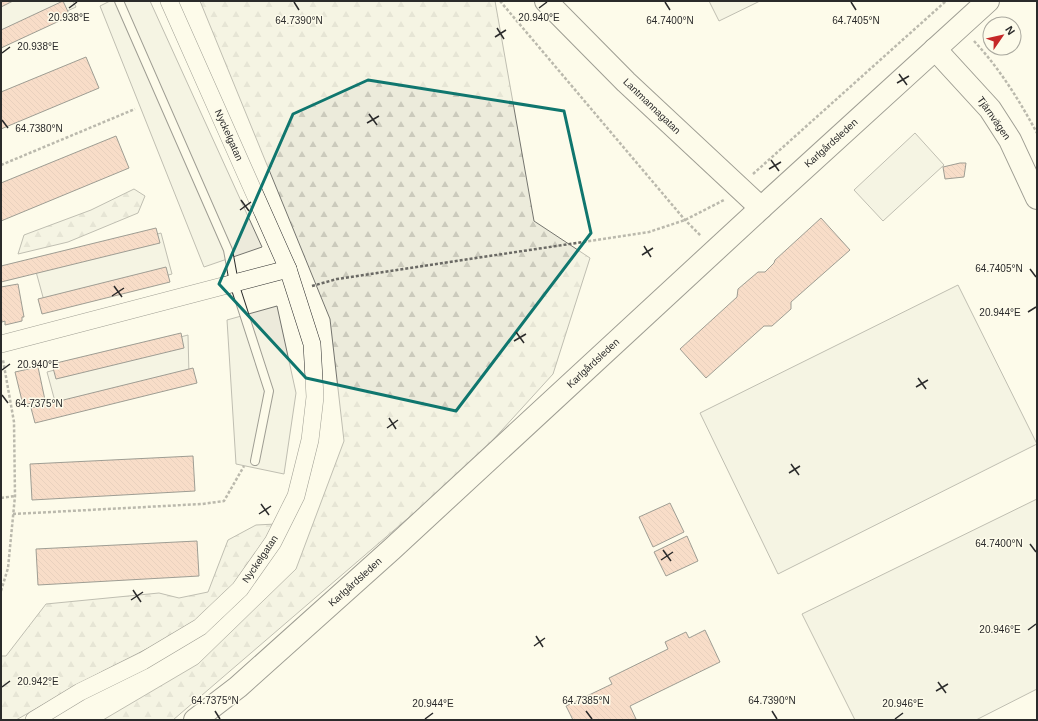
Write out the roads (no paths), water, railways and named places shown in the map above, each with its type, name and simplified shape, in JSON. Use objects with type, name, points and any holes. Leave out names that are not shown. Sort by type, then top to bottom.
[{"type":"street","name":"Nyckelgatan","points":[[34,720],[80,692],[143,661],[200,627],[240,589],[273,542],[296,496],[310,440],[315,397],[312,344],[296,291],[288,268],[169,1]]},
{"type":"street","name":"Lantmannagatan","points":[[546,1],[626,82],[761,208]]},
{"type":"street","name":"Karlgårdsleden","points":[[195,720],[238,687],[392,550],[714,250],[988,1]]},
{"type":"street","name":"Tjärnvägen","points":[[936,49],[990,109],[1010,140],[1037,198]]},
{"type":"street","points":[[2,348],[288,268]]},
{"type":"lane","points":[[119,1],[228,250],[234,283],[269,392],[255,461]]}]
